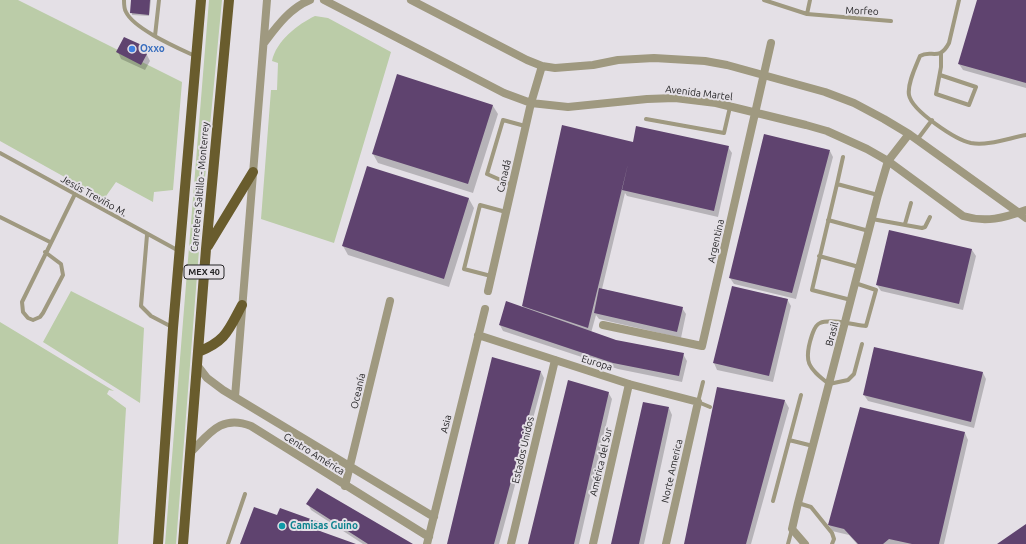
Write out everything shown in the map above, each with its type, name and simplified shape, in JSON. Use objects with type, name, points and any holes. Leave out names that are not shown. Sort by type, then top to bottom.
[{"type":"main road","name":"Carretera Saltillo - Monterrey","points":[[158,544],[173,328],[181,252],[201,0]]},
{"type":"main road","name":"Carretera Saltillo - Monterrey","points":[[183,544],[196,365],[229,0]]},
{"type":"main road","points":[[206,250],[253,172]]},
{"type":"main road","points":[[198,352],[213,346],[221,340],[226,334],[242,305]]},
{"type":"street","points":[[235,398],[267,0]]},
{"type":"street","points":[[264,43],[276,26],[299,6],[310,0]]},
{"type":"street","name":"Avenida Martel","points":[[324,0],[504,93],[531,103],[568,107],[661,98],[730,106],[826,131],[867,149],[888,161],[963,216],[976,220],[987,221],[1022,211]]},
{"type":"street","points":[[411,0],[526,60],[542,66],[573,68],[618,60],[682,59],[727,65],[825,92],[854,103],[909,134],[1022,211],[1026,218]]},
{"type":"street","name":"Argentina","points":[[603,325],[702,346],[771,43]]},
{"type":"street","name":"Canadá","points":[[488,291],[531,103],[542,66]]},
{"type":"street","name":"Brasil","points":[[792,529],[859,267],[888,161],[909,134]]},
{"type":"street","name":"Oceanía","points":[[345,486],[351,467],[390,302]]},
{"type":"street","name":"Asia","points":[[428,540],[485,309]]},
{"type":"street","name":"Europa","points":[[478,335],[629,384],[698,402]]},
{"type":"street","name":"Estados Unidos","points":[[511,544],[555,360]]},
{"type":"street","name":"Centro América","points":[[196,365],[215,384],[235,398],[434,517]]},
{"type":"street","name":"América del Sur","points":[[593,544],[629,384]]},
{"type":"street","name":"Norte America","points":[[666,544],[698,402]]},
{"type":"street","name":"Centro América","points":[[190,453],[212,430],[220,425],[227,422],[242,423],[250,426],[428,540]]},
{"type":"street","points":[[792,529],[806,544]]},
{"type":"lane","points":[[124,0],[125,12],[129,17],[155,36],[196,56]]},
{"type":"lane","points":[[155,36],[159,0]]},
{"type":"lane","name":"Morfeo","points":[[764,0],[807,14],[891,20]]},
{"type":"lane","points":[[807,14],[810,0]]},
{"type":"lane","points":[[959,0],[949,43],[941,53],[934,55],[924,54],[920,56],[909,92],[914,105],[932,120],[961,140],[972,143],[986,143],[1026,135]]},
{"type":"lane","points":[[940,75],[976,86],[970,105],[936,94],[940,75],[941,53]]},
{"type":"lane","points":[[646,119],[724,133],[730,106]]},
{"type":"lane","points":[[512,185],[487,174],[503,120],[526,126]]},
{"type":"lane","points":[[917,140],[932,120]]},
{"type":"lane","name":"Jesús Treviño M.","points":[[0,153],[147,235],[181,252]]},
{"type":"lane","points":[[843,157],[812,290],[851,300]]},
{"type":"lane","points":[[837,184],[878,195]]},
{"type":"lane","points":[[45,252],[60,264],[63,275],[43,313],[40,317],[33,320],[28,318],[23,312],[22,302],[45,252],[75,194]]},
{"type":"lane","points":[[905,224],[911,203]]},
{"type":"lane","points":[[491,276],[464,269],[480,205],[506,212]]},
{"type":"lane","points":[[0,217],[50,242]]},
{"type":"lane","points":[[872,219],[924,228],[930,217]]},
{"type":"lane","points":[[828,220],[869,231]]},
{"type":"lane","points":[[147,235],[141,306],[150,316],[173,328]]},
{"type":"lane","points":[[819,256],[859,267]]},
{"type":"lane","points":[[855,283],[876,290],[866,326],[826,321],[820,323],[816,326],[808,346],[807,358],[809,366],[813,372],[829,384],[848,380],[854,374],[862,344]]},
{"type":"lane","points":[[698,402],[704,382]]},
{"type":"lane","points":[[774,501],[801,395]]},
{"type":"lane","name":"Europa","points":[[698,402],[710,407]]},
{"type":"lane","points":[[789,440],[813,446]]},
{"type":"lane","points":[[228,544],[245,494]]},
{"type":"lane","points":[[798,503],[811,507],[832,533],[834,539],[832,544]]},
{"type":"lane","name":"Brasil","points":[[788,544],[792,529]]},
{"type":"green space","points":[[0,0],[18,0],[182,82],[173,190],[154,192],[153,202],[116,182],[104,199],[0,141]]},
{"type":"green space","points":[[209,0],[222,0],[203,199],[176,544],[165,544]]},
{"type":"green space","points":[[315,16],[328,18],[391,52],[334,243],[261,219],[271,90],[277,90],[278,63],[272,61],[274,54],[283,40],[295,28]]},
{"type":"green space","points":[[71,291],[144,328],[140,403],[43,342]]},
{"type":"green space","points":[[0,322],[114,391],[109,390],[107,394],[126,408],[118,544],[0,544]]},
{"type":"building","points":[[131,0],[150,0],[149,15],[130,13]]},
{"type":"building","points":[[977,0],[1026,0],[1026,83],[958,64]]},
{"type":"building","name":"Oxxo","points":[[124,37],[144,46],[147,54],[141,65],[116,52]]},
{"type":"building","points":[[397,74],[493,105],[468,184],[372,154]]},
{"type":"building","points":[[562,125],[633,142],[636,126],[729,146],[714,211],[622,190],[628,164],[588,328],[522,306]]},
{"type":"building","points":[[764,134],[830,150],[792,293],[729,278]]},
{"type":"building","points":[[367,166],[469,198],[444,279],[342,246]]},
{"type":"building","points":[[889,230],[972,249],[959,304],[876,285]]},
{"type":"building","points":[[732,286],[788,299],[769,376],[713,363]]},
{"type":"building","points":[[599,288],[683,307],[677,332],[594,313]]},
{"type":"building","points":[[506,301],[616,340],[684,353],[679,376],[613,363],[499,325]]},
{"type":"building","points":[[874,347],[983,372],[971,422],[863,395]]},
{"type":"building","points":[[492,357],[541,371],[494,544],[447,544]]},
{"type":"building","points":[[568,380],[609,392],[574,544],[528,544]]},
{"type":"building","points":[[717,387],[785,400],[746,544],[684,544]]},
{"type":"building","points":[[643,402],[669,407],[639,544],[611,544]]},
{"type":"building","points":[[860,407],[965,432],[939,544],[912,544],[889,539],[883,544],[858,544],[844,529],[828,525]]},
{"type":"building","points":[[317,488],[413,544],[368,544],[306,504]]},
{"type":"building","name":"Camisas Guino","points":[[254,507],[277,515],[280,508],[319,522],[317,530],[356,544],[240,544]]},
{"type":"building","points":[[1026,524],[1026,544],[997,544]]},
{"type":"place","name":"Oxxo","points":[[132,49]]},
{"type":"place","name":"Camisas Guino","points":[[282,526]]}]
